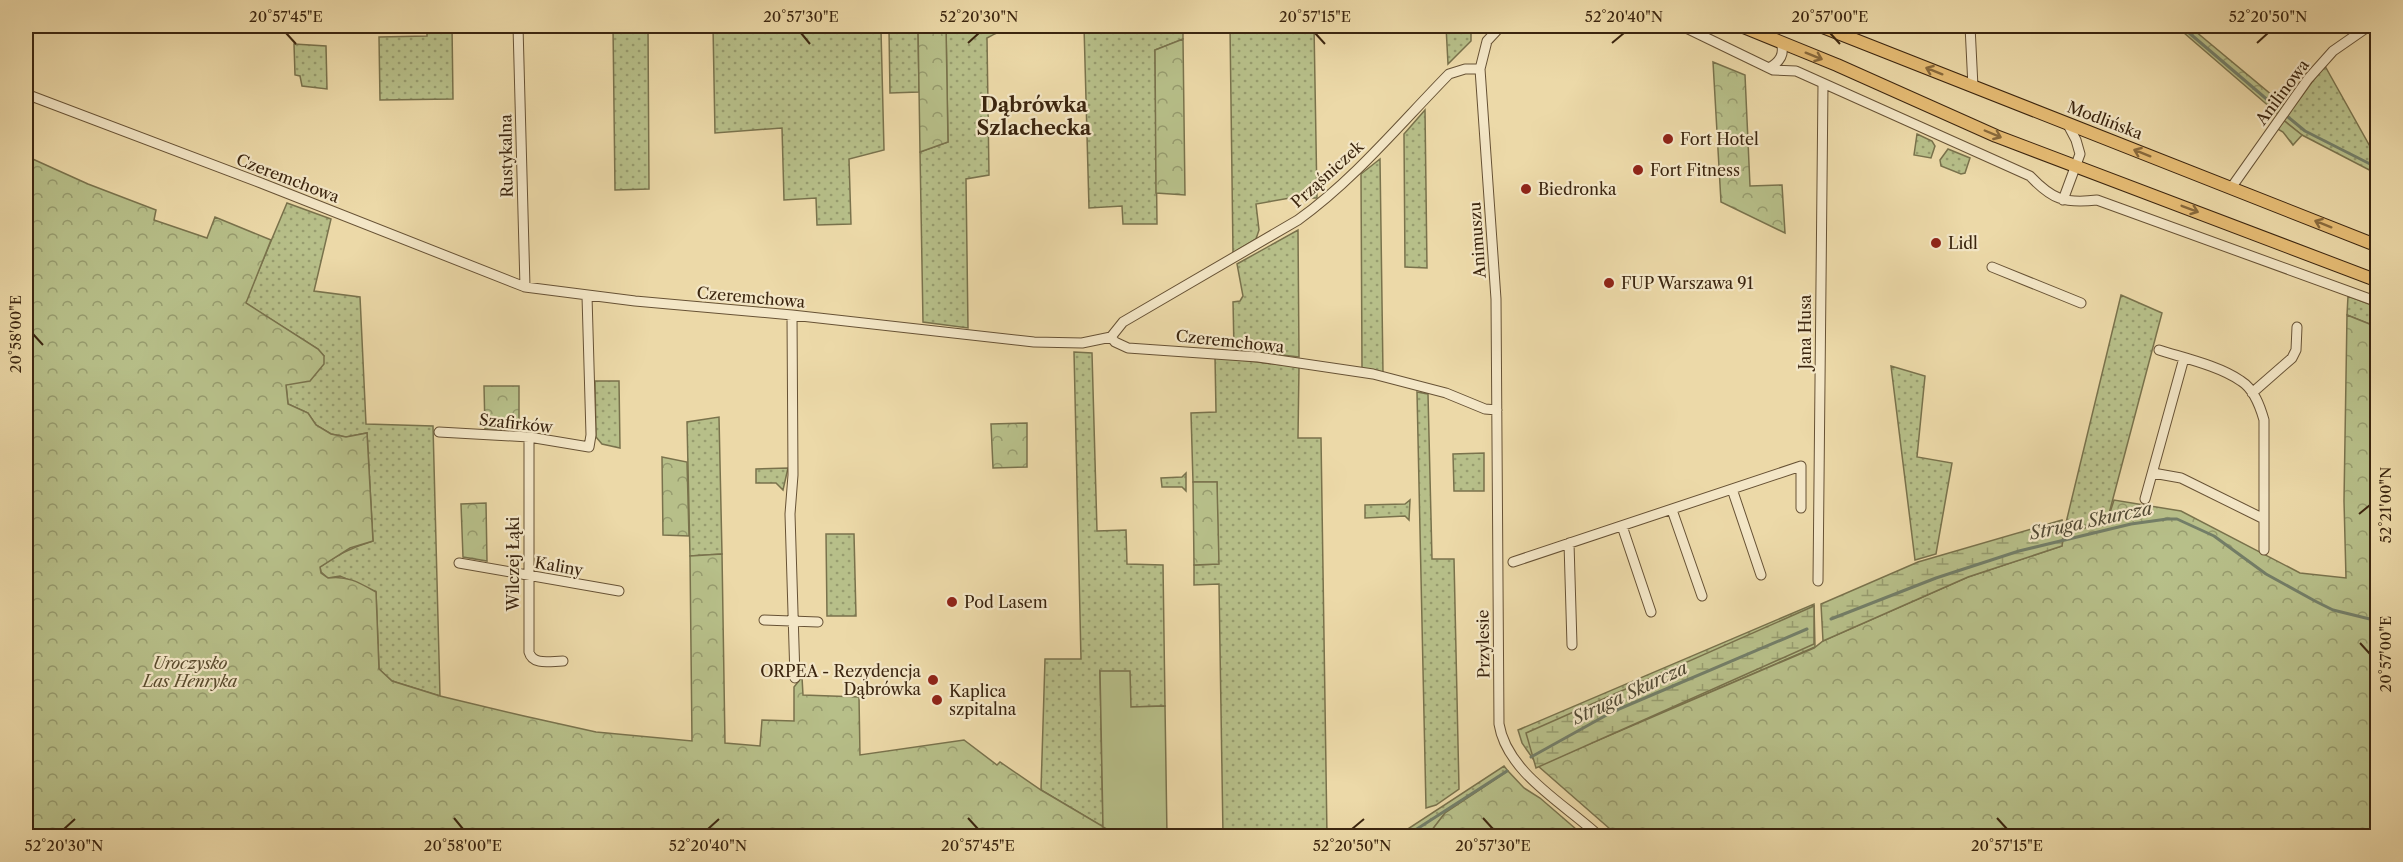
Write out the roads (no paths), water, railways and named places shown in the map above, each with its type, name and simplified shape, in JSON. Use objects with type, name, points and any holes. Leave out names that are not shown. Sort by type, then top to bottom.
[{"type":"main road","points":[[1741,26],[1782,46],[1996,136],[2378,281]]},
{"type":"main road","name":"Modlińska","points":[[1820,26],[2378,246]]},
{"type":"street","name":"Rustykalna","points":[[518,26],[525,287]]},
{"type":"street","points":[[1480,69],[1487,41],[1501,26]]},
{"type":"street","points":[[1682,26],[1769,68],[1796,71],[2030,176],[2046,193],[2063,200],[2078,202],[2097,200],[2378,302]]},
{"type":"street","points":[[1970,26],[1973,87]]},
{"type":"street","name":"Anilinowa","points":[[2231,188],[2313,73],[2333,51],[2369,26]]},
{"type":"street","points":[[1769,68],[1777,64],[1782,46]]},
{"type":"street","points":[[1782,46],[1796,71]]},
{"type":"street","name":"Prząśniczek","points":[[1111,337],[1123,322],[1316,208],[1449,74],[1464,69],[1480,69]]},
{"type":"street","name":"Animuszu","points":[[1480,69],[1496,299],[1497,410]]},
{"type":"street","name":"Jana Husa","points":[[1818,581],[1823,84]]},
{"type":"street","name":"Czeremchowa","points":[[26,94],[525,287],[587,296],[792,315],[1034,342],[1082,344],[1111,337],[1114,342],[1128,348],[1258,357],[1373,374],[1446,393],[1485,409],[1497,410]]},
{"type":"street","points":[[2063,200],[2080,154],[2067,123]]},
{"type":"street","points":[[1992,267],[2081,303]]},
{"type":"street","name":"Szafirków","points":[[439,432],[529,437],[589,447],[591,435],[587,296]]},
{"type":"street","points":[[792,315],[793,474],[790,514],[795,678]]},
{"type":"street","points":[[2252,393],[2292,358],[2296,350],[2297,327]]},
{"type":"street","points":[[2158,350],[2243,381],[2260,406],[2264,420],[2262,518],[2264,550]]},
{"type":"street","points":[[2145,499],[2184,358]]},
{"type":"street","name":"Przylesie","points":[[1497,410],[1497,608],[1499,724],[1502,740],[1519,767],[1599,837]]},
{"type":"street","name":"Wilczej Łąki","points":[[529,437],[527,575],[531,657],[542,661],[563,661]]},
{"type":"street","points":[[1513,562],[1801,466],[1801,508]]},
{"type":"street","points":[[2153,473],[2181,478],[2262,518]]},
{"type":"street","points":[[1732,489],[1761,575]]},
{"type":"street","points":[[1672,510],[1702,596]]},
{"type":"street","points":[[1622,526],[1651,612]]},
{"type":"street","points":[[1569,543],[1572,645]]},
{"type":"street","name":"Kaliny","points":[[459,563],[619,591]]},
{"type":"street","points":[[764,620],[818,622]]},
{"type":"waterway","points":[[2181,26],[2277,108]]},
{"type":"waterway","points":[[2288,117],[2305,131],[2378,168]]},
{"type":"waterway","name":"Struga Skurcza","points":[[1831,619],[1936,578],[2019,551],[2131,524],[2177,519],[2214,536],[2266,574],[2315,601],[2333,610],[2378,621]]},
{"type":"waterway","name":"Struga Skurcza","points":[[1531,757],[1612,712],[1807,629]]},
{"type":"waterway","name":"Struga Skurcza","points":[[1406,836],[1507,771]]},
{"type":"place","name":"Fort Hotel","points":[[1668,139]]},
{"type":"place","name":"Fort Fitness","points":[[1638,170]]},
{"type":"place","name":"Biedronka","points":[[1526,189]]},
{"type":"place","name":"Lidl","points":[[1936,243]]},
{"type":"place","name":"FUP Warszawa 91","points":[[1609,283]]},
{"type":"place","name":"Pod Lasem","points":[[952,602]]},
{"type":"place","name":"ORPEA - Rezydencja Dąbrówka","points":[[933,680]]},
{"type":"place","name":"Kaplica szpitalna","points":[[937,700]]},
{"type":"district","name":"Dąbrówka Szlachecka","points":[[1034,116]]},
{"type":"park label","name":"Uroczysko Las Henryka","points":[[190,672]]}]
